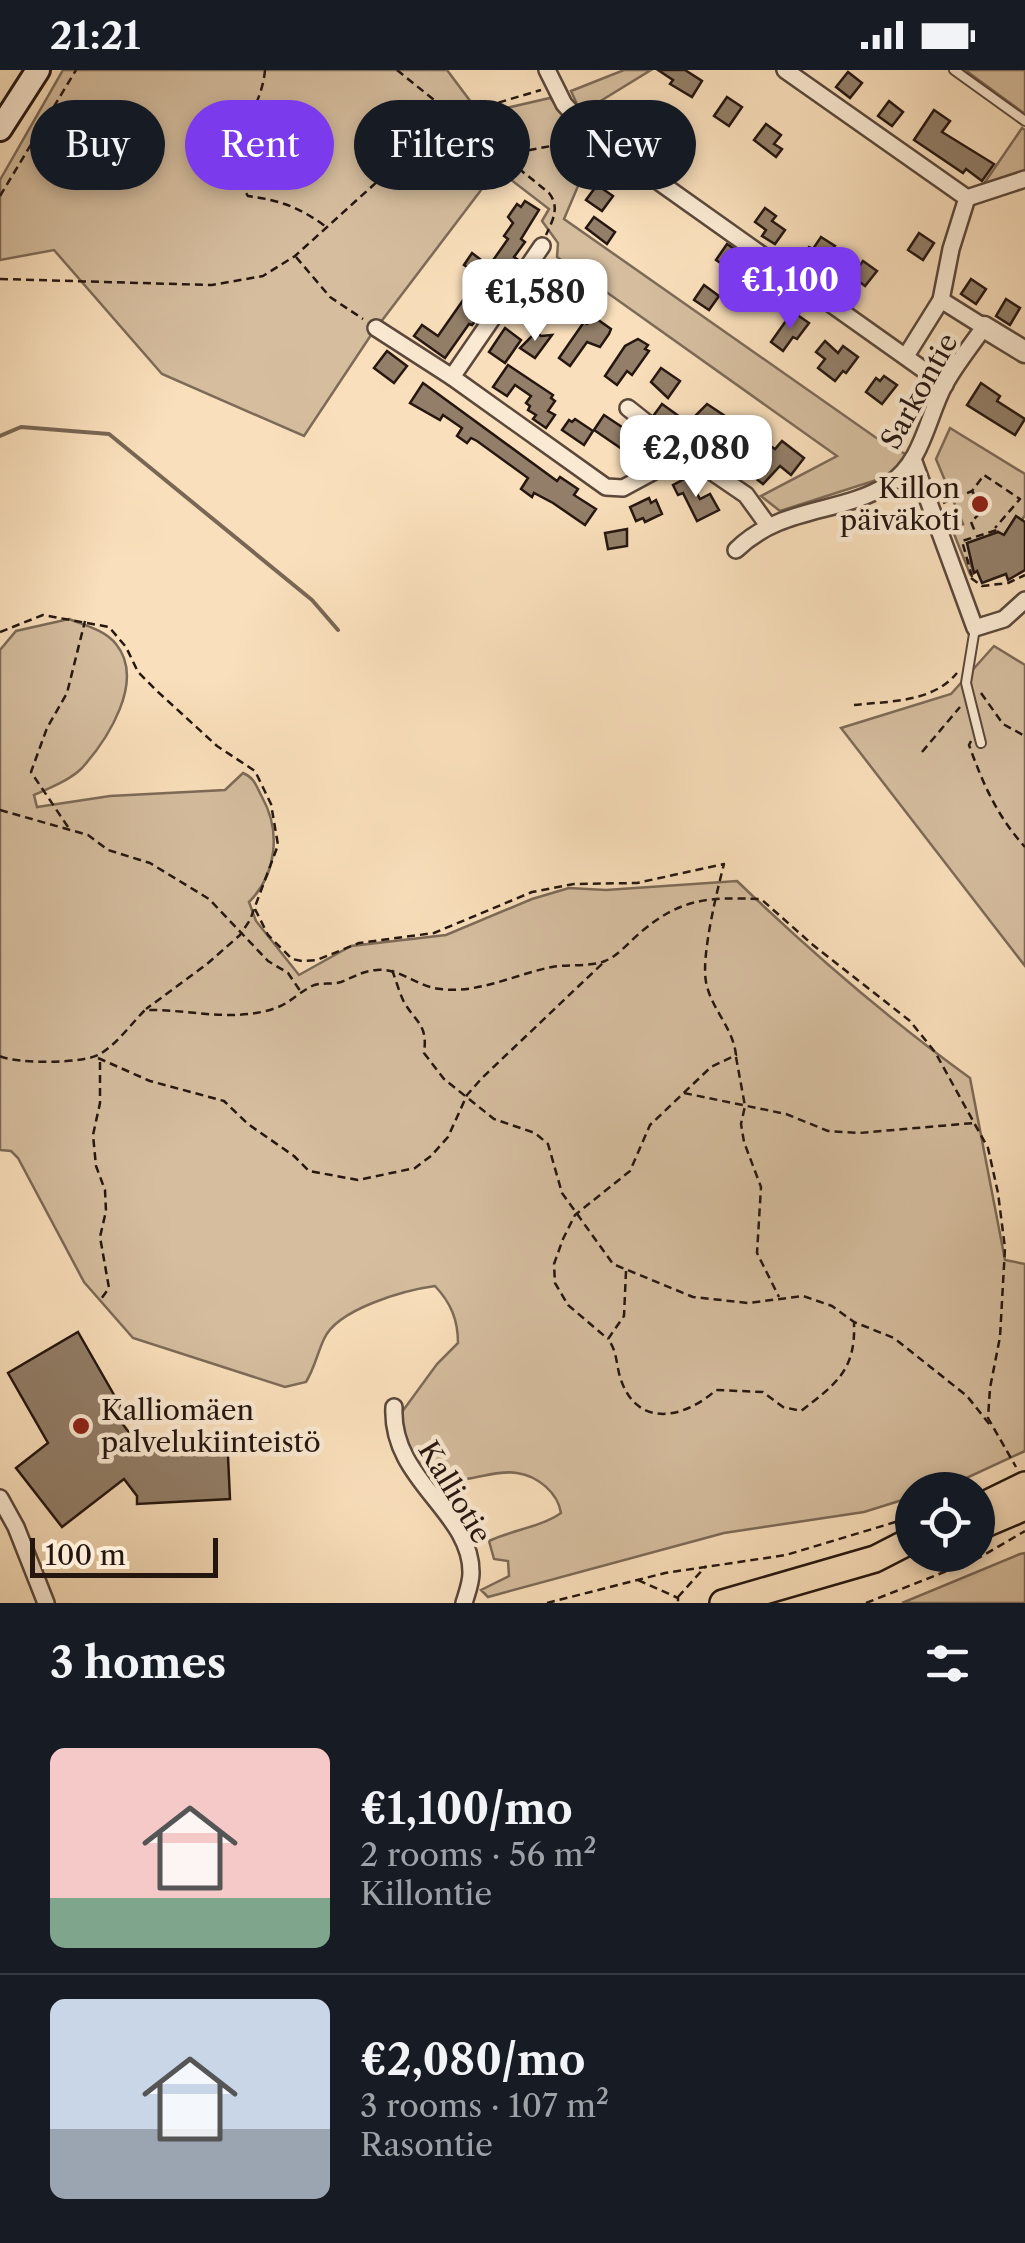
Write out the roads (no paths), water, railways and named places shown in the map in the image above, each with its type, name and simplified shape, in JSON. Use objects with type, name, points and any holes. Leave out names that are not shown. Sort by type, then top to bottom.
[{"type":"main road","points":[[0,129],[38,70]]},
{"type":"main road","points":[[995,1496],[1022,1478]]},
{"type":"main road","points":[[995,1520],[1025,1507]]},
{"type":"main road","points":[[875,1559],[895,1549]]},
{"type":"main road","points":[[723,1603],[895,1556]]},
{"type":"street","points":[[547,70],[564,104],[592,135],[944,385]]},
{"type":"street","points":[[786,70],[967,198]]},
{"type":"street","points":[[967,198],[1025,179]]},
{"type":"street","points":[[906,356],[942,300],[967,198]]},
{"type":"street","points":[[452,377],[542,246]]},
{"type":"street","points":[[942,300],[1025,352]]},
{"type":"street","name":"Sarkontie","points":[[736,550],[768,524],[873,492],[901,474],[913,459],[944,385],[984,327]]},
{"type":"street","points":[[376,328],[614,490],[686,454]]},
{"type":"street","points":[[628,408],[686,454],[746,494],[768,524]]},
{"type":"street","points":[[913,459],[963,579],[974,628],[1004,619],[1025,600]]},
{"type":"street","name":"Kalliotie","points":[[394,1407],[398,1447],[455,1528],[468,1556],[470,1580],[464,1603]]},
{"type":"street","points":[[0,1498],[30,1559],[46,1603]]},
{"type":"lane","points":[[954,70],[1025,121]]},
{"type":"lane","points":[[974,628],[966,683],[980,744]]},
{"type":"waterway","points":[[0,436],[21,427],[109,434],[312,600],[338,630]]},
{"type":"place","name":"Killon päiväkoti","points":[[980,504]]},
{"type":"place","name":"Kalliomäen palvelukiinteistö","points":[[81,1426]]}]
